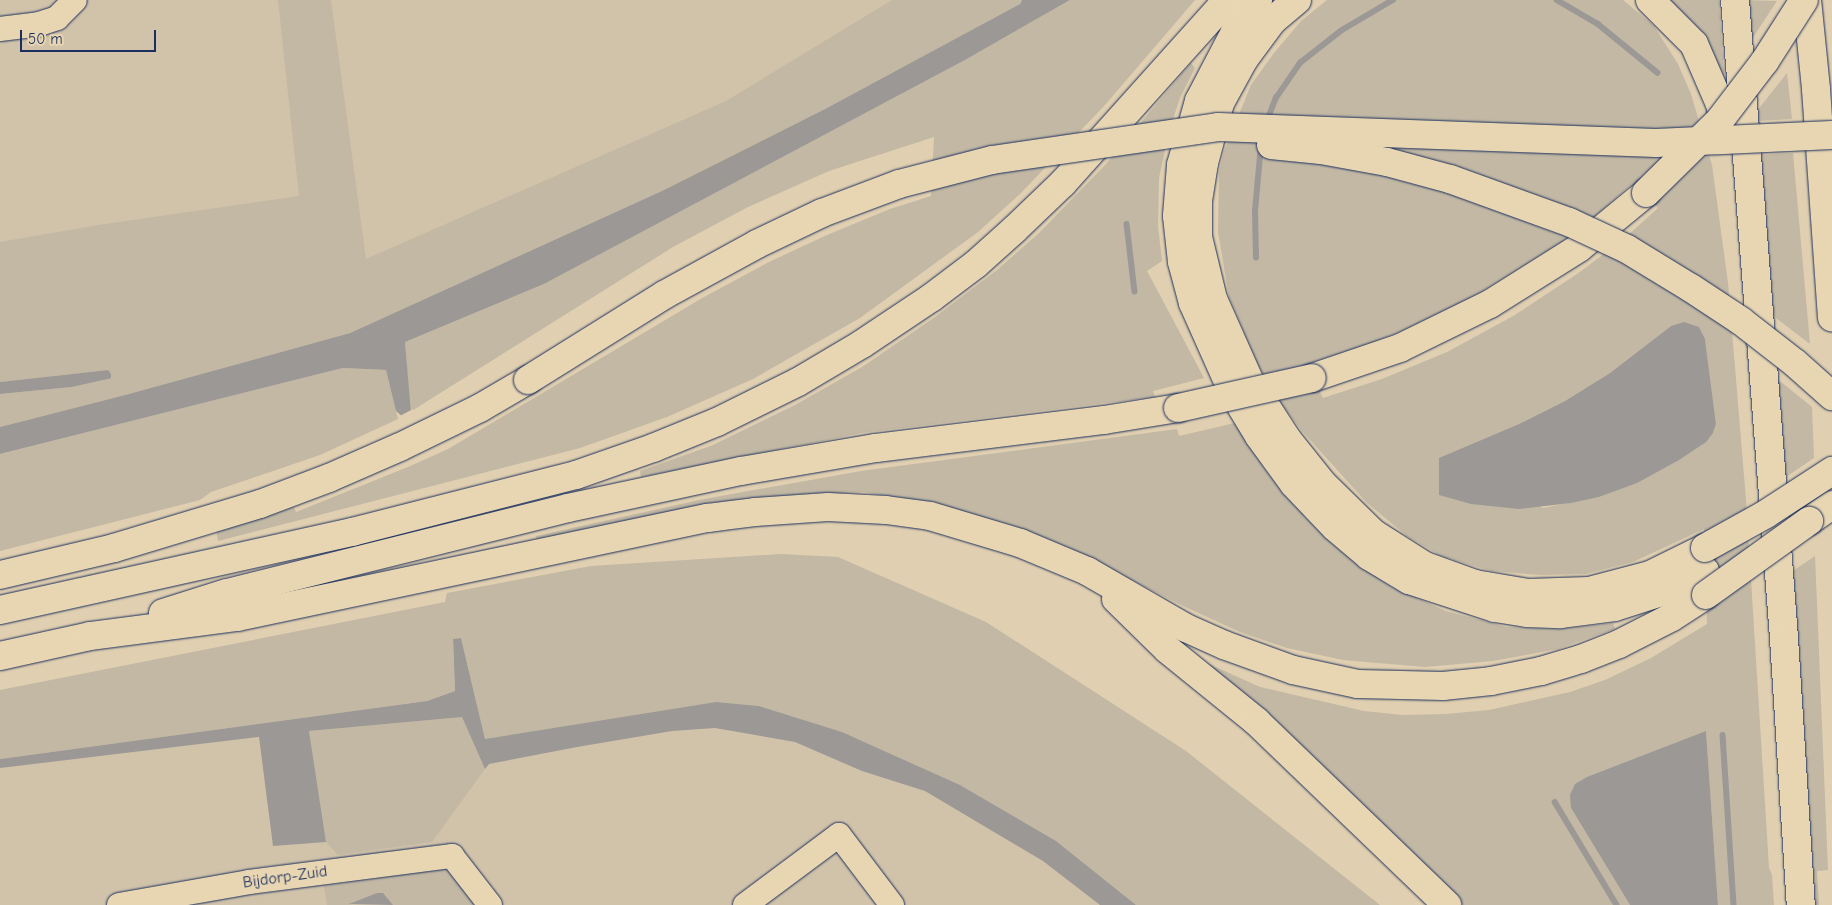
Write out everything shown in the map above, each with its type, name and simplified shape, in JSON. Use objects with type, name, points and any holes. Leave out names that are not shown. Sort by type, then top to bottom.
[{"type":"highway","points":[[0,610],[352,532],[576,475],[653,448],[717,422],[798,382],[862,344],[931,298],[1009,235],[1063,183],[1227,0]]},
{"type":"highway","points":[[1258,0],[1235,32],[1199,101],[1181,164],[1177,216],[1182,262],[1197,312],[1233,393],[1259,436],[1294,484],[1335,527],[1368,556],[1409,580],[1495,608],[1527,613],[1560,614],[1615,607],[1658,593],[1809,521],[1832,505]]},
{"type":"highway","points":[[1297,0],[1273,20],[1244,59],[1220,103],[1204,163],[1198,199],[1198,237],[1213,299],[1249,380],[1287,440],[1334,496],[1373,533],[1425,566],[1475,584],[1528,593],[1589,591],[1650,574],[1705,572]]},
{"type":"highway","points":[[1650,0],[1694,44],[1720,104],[1733,158],[1742,209],[1746,274],[1760,325]]},
{"type":"highway","points":[[1735,0],[1785,648],[1801,905]]},
{"type":"highway","points":[[0,656],[90,636],[227,594],[585,504],[714,476],[848,452],[1104,420],[1178,408],[1312,378],[1400,348],[1490,304],[1579,248],[1646,193],[1720,120],[1765,61],[1806,0]]},
{"type":"highway","points":[[1806,0],[1816,89],[1832,317]]},
{"type":"highway","points":[[0,575],[114,548],[289,494],[400,448],[480,408],[664,295],[757,244],[822,213],[899,184],[992,160],[1218,127],[1656,143],[1832,135]]},
{"type":"highway","points":[[1119,142],[1198,140],[1321,150],[1387,162],[1450,179],[1511,199],[1569,222],[1627,249],[1670,274],[1741,321],[1795,363],[1832,396]]},
{"type":"highway","points":[[90,636],[237,617],[708,518],[790,508],[828,507],[886,510],[930,516],[1020,543],[1087,571],[1186,628],[1252,656],[1329,679],[1383,686],[1443,686],[1491,681],[1562,665],[1625,641],[1672,617],[1705,572],[1766,514],[1832,470]]},
{"type":"highway","points":[[1087,571],[1167,649],[1257,722],[1447,905]]},
{"type":"street","points":[[0,29],[39,24],[56,18],[75,0]]},
{"type":"street","points":[[745,905],[839,835],[892,905]]},
{"type":"street","name":"Bijdorp-Zuid","points":[[118,905],[250,882],[452,856],[490,905]]},
{"type":"shaded area","points":[[0,0],[915,0],[748,99],[386,256],[0,377]]},
{"type":"shaded area","points":[[278,0],[331,0],[366,259],[726,101],[892,0],[1022,0],[1020,4],[825,109],[664,190],[350,333],[125,395],[0,427],[0,394],[72,387],[108,379],[108,370],[0,382],[0,242],[98,225],[299,196]]},
{"type":"shaded area","points":[[1022,0],[1070,0],[965,60],[544,284],[405,342],[412,425],[396,411],[386,370],[343,368],[0,454],[0,427],[125,395],[350,333],[664,190],[825,109],[1020,4]]},
{"type":"shaded area","points":[[1070,0],[1195,0],[1105,105],[1020,194],[978,232],[860,318],[753,379],[667,417],[580,448],[218,541],[216,529],[294,507],[296,512],[448,449],[704,297],[769,262],[890,209],[931,196],[934,137],[829,171],[748,207],[673,247],[410,412],[405,342],[544,284],[965,60]]},
{"type":"shaded area","points":[[1327,0],[1623,0],[1654,26],[1678,64],[1691,94],[1712,165],[1728,283],[1746,500],[1769,868],[1772,875],[1774,905],[1718,905],[1706,731],[1571,808],[1630,905],[1463,905],[1413,855],[1208,667],[1209,664],[1260,687],[1364,711],[1402,715],[1446,714],[1489,710],[1570,692],[1605,680],[1651,658],[1707,624],[1704,529],[1633,562],[1586,574],[1540,575],[1491,571],[1441,556],[1407,536],[1367,503],[1302,431],[1277,398],[1258,365],[1229,297],[1218,232],[1219,173],[1224,151],[1251,85],[1274,53],[1301,21]],"holes":[[[1635,181],[1658,208],[1626,237],[1580,272],[1515,315],[1447,352],[1382,379],[1323,398],[1306,364],[1340,355],[1400,332],[1468,300],[1557,245],[1585,225]],[[1671,326],[1705,339],[1716,424],[1713,433],[1637,482],[1599,497],[1543,508],[1440,458],[1519,424],[1565,401],[1610,373]]]},
{"type":"shaded area","points":[[1667,0],[1719,0],[1726,97]]},
{"type":"shaded area","points":[[1742,0],[1777,1],[1746,48]]},
{"type":"shaded area","points":[[1191,63],[1195,68],[1180,98],[1170,128],[1159,178],[1158,226],[1162,261],[1147,271],[1204,378],[1153,391],[1155,397],[862,433],[641,477],[640,471],[713,445],[795,405],[862,367],[935,317],[997,270],[1039,233],[1106,164]]},
{"type":"shaded area","points":[[1787,73],[1792,119],[1756,121],[1753,116]]},
{"type":"shaded area","points":[[1793,153],[1810,344],[1768,312],[1754,155]]},
{"type":"shaded area","points":[[1684,322],[1699,327],[1705,339],[1716,424],[1713,433],[1706,442],[1679,460],[1637,483],[1599,497],[1571,503],[1519,509],[1471,504],[1439,495],[1439,458],[1519,424],[1565,401],[1610,373],[1671,326]]},
{"type":"shaded area","points":[[343,368],[386,370],[398,419],[320,455],[211,492],[200,500],[0,551],[0,454]]},
{"type":"shaded area","points":[[108,370],[111,378],[72,387],[0,394],[0,382]]},
{"type":"shaded area","points":[[1775,377],[1812,407],[1814,458],[1783,479]]},
{"type":"shaded area","points":[[1235,423],[1266,470],[1305,517],[1350,558],[1390,586],[1446,611],[1507,627],[1560,629],[1613,623],[1615,629],[1558,649],[1493,661],[1425,667],[1343,660],[1287,648],[1240,632],[1181,605],[1074,551],[1011,525],[927,502],[862,492],[773,497],[537,543],[536,536],[699,500],[861,471],[1177,429],[1179,436]]},
{"type":"shaded area","points":[[781,554],[838,557],[986,622],[1186,751],[1380,905],[1136,905],[1056,841],[960,785],[842,732],[759,706],[716,702],[485,739],[461,638],[453,639],[455,691],[427,701],[0,759],[0,690],[445,602],[447,593],[591,566]]},
{"type":"shaded area","points":[[1815,556],[1828,870],[1817,871],[1819,905],[1810,905],[1787,575]]},
{"type":"shaded area","points":[[461,638],[485,739],[716,702],[759,706],[842,732],[960,785],[1056,841],[1136,905],[1100,905],[1043,861],[925,791],[862,771],[795,742],[715,728],[672,731],[577,747],[489,764],[485,769],[462,717],[309,731],[326,842],[273,846],[259,737],[0,768],[0,759],[427,701],[455,691],[453,639]]},
{"type":"shaded area","points":[[794,661],[1181,905],[0,905],[0,765]]},
{"type":"shaded area","points":[[462,717],[485,769],[432,842],[338,855],[326,842],[309,731]]},
{"type":"shaded area","points":[[1706,731],[1718,905],[1630,905],[1571,808],[1570,795],[1575,784],[1587,777]]},
{"type":"shaded area","points":[[450,868],[482,905],[393,905],[383,893],[377,893],[350,905],[327,905],[324,886]]},
{"type":"shaded area","points":[[377,893],[383,893],[393,905],[349,904]]},
{"type":"pier","points":[[413,409],[414,426],[404,428],[398,417]]},
{"type":"waterway","points":[[1267,121],[1276,98],[1300,63],[1342,30],[1393,0]]},
{"type":"waterway","points":[[1557,0],[1598,24],[1658,73]]},
{"type":"waterway","points":[[1256,258],[1255,211],[1261,145]]},
{"type":"waterway","points":[[1127,224],[1135,292]]},
{"type":"waterway","points":[[1723,735],[1734,905]]},
{"type":"waterway","points":[[1555,802],[1617,905]]}]
